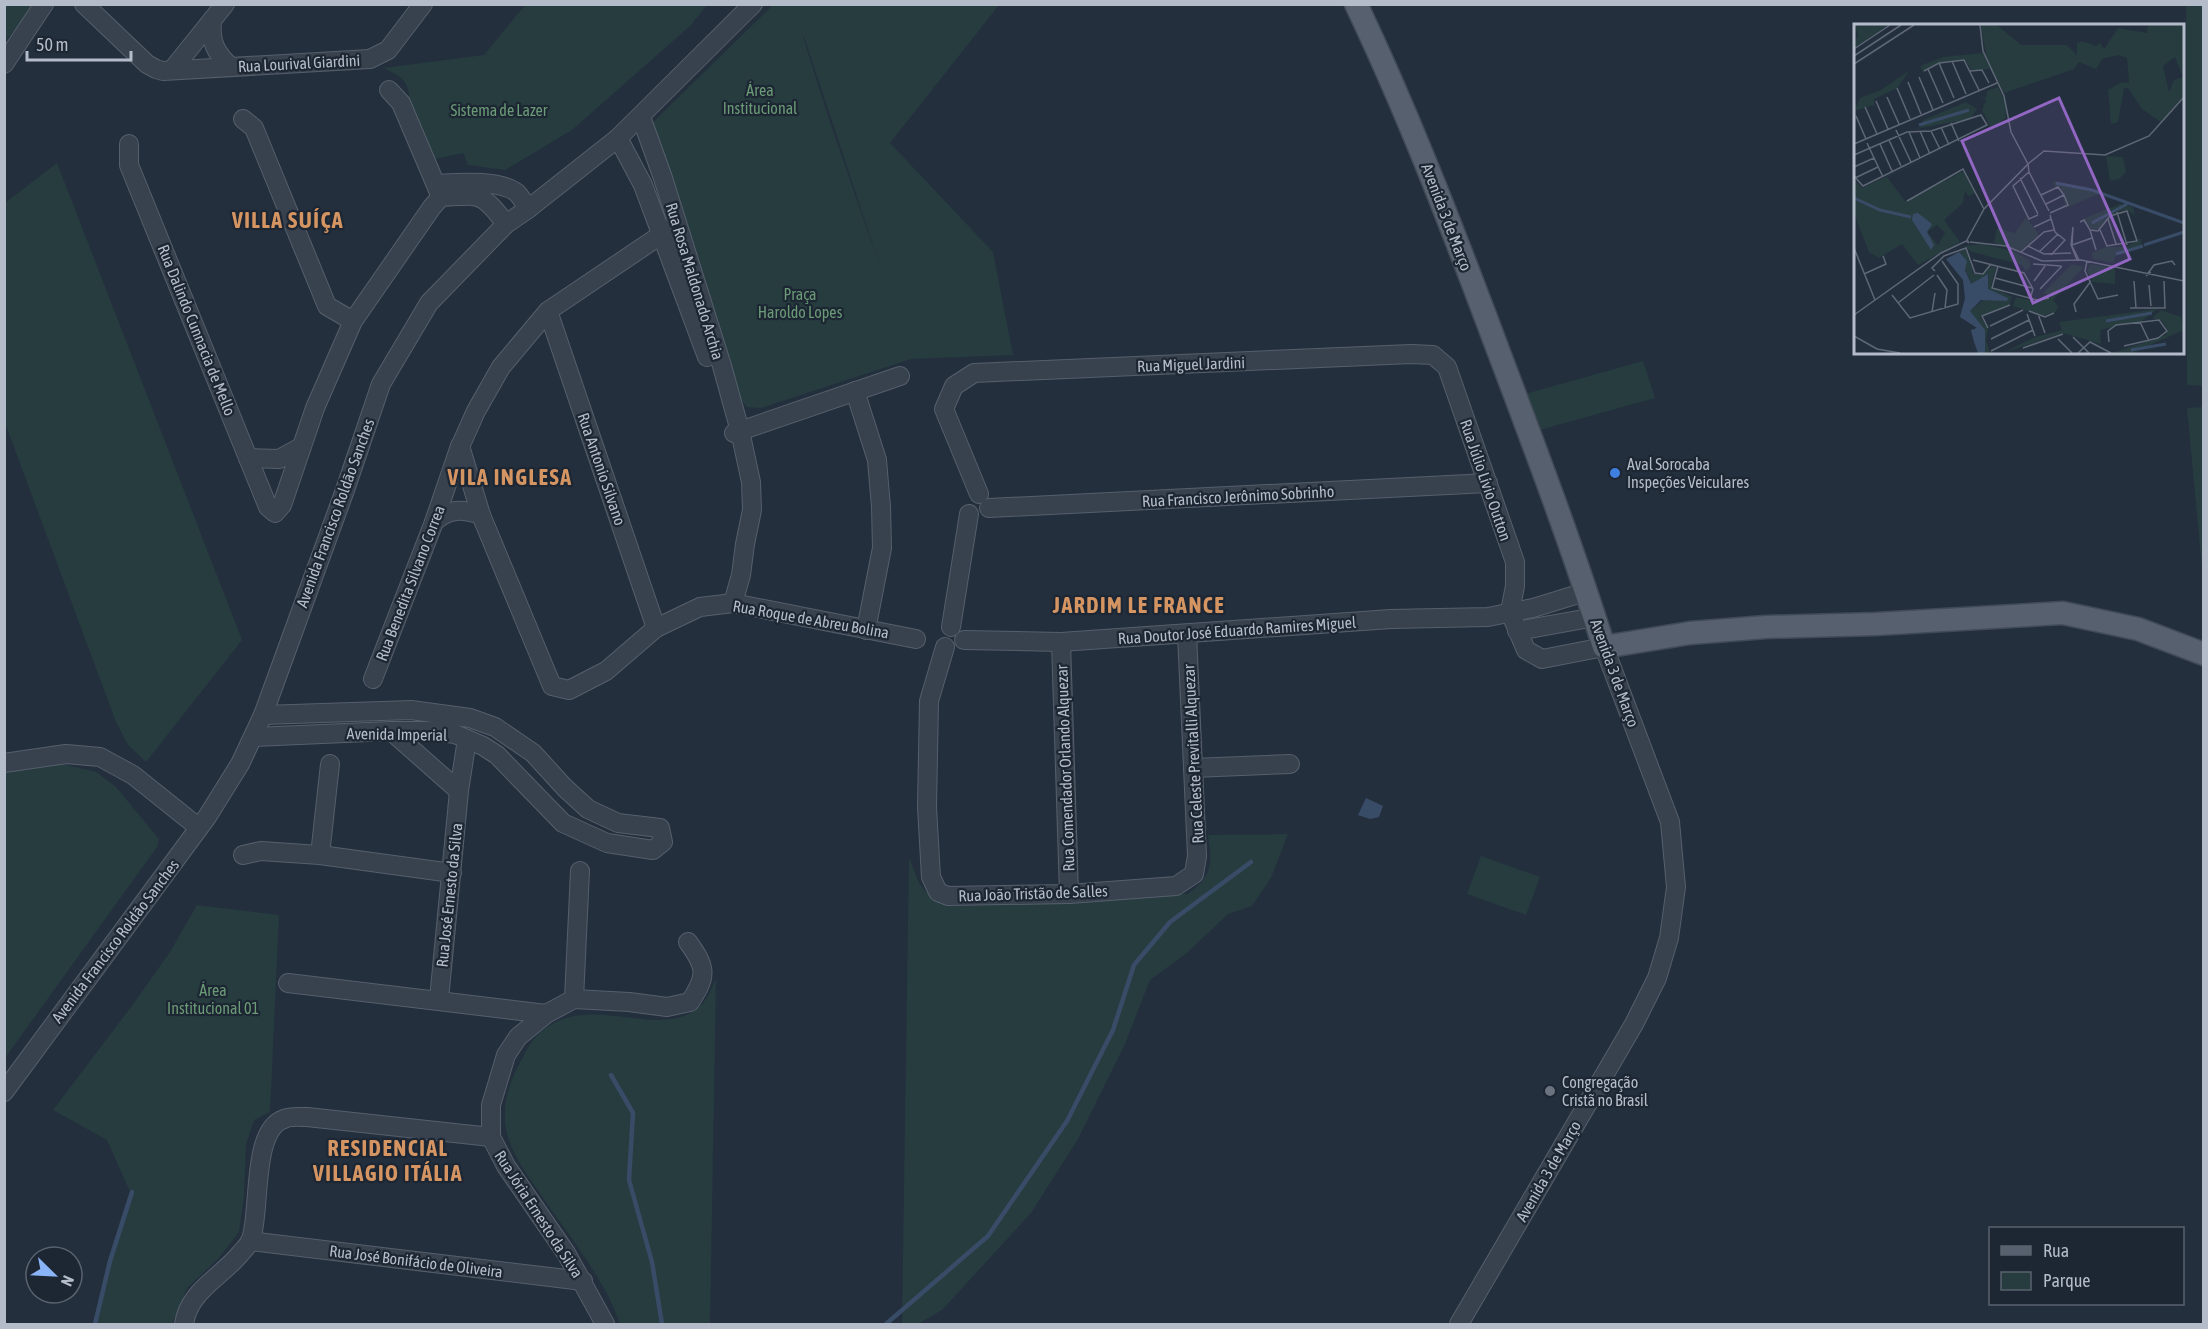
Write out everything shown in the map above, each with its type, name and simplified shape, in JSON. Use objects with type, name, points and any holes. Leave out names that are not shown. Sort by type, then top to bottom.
[{"type":"main road","name":"Avenida 3 de Março","points":[[1356,4],[1390,75],[1437,189],[1523,416],[1605,647]]},
{"type":"main road","points":[[1605,647],[1690,633],[1766,627],[1876,624],[2063,613],[2138,628],[2204,654]]},
{"type":"street","points":[[4,63],[45,4]]},
{"type":"street","points":[[84,4],[147,64],[164,70],[225,4]]},
{"type":"street","name":"Rua Lourival Giardini","points":[[164,70],[370,59],[388,50],[423,4]]},
{"type":"street","name":"Avenida Francisco Roldão Sanches","points":[[4,1092],[198,827],[240,764],[263,715],[381,384],[429,303],[506,224],[618,138],[641,117],[753,4]]},
{"type":"street","points":[[212,20],[211,34],[214,46],[220,57],[231,67]]},
{"type":"street","points":[[389,90],[401,103],[438,191]]},
{"type":"street","name":"Rua Rosa Maldonado Archia","points":[[641,117],[670,230],[739,437],[751,482],[752,510],[741,575],[733,603]]},
{"type":"street","points":[[243,119],[254,128],[327,306],[353,321]]},
{"type":"street","name":"Rua Rosa Maldonado Archia","points":[[618,138],[670,230]]},
{"type":"street","name":"Rua Dalindo Cunnacia de Mello","points":[[129,144],[129,165],[268,507],[275,513],[282,505],[301,447]]},
{"type":"street","points":[[248,458],[279,459],[301,447],[353,321],[438,191],[474,183],[505,187],[517,194],[528,209]]},
{"type":"street","points":[[438,191],[478,195],[492,206],[506,224]]},
{"type":"street","name":"Rua Benedita Silvano Correa","points":[[373,679],[434,522],[460,446],[476,411],[501,368],[548,311],[670,230]]},
{"type":"street","name":"Rua Antonio Silvano","points":[[548,311],[656,628]]},
{"type":"street","name":"Rua Miguel Jardini","points":[[984,501],[944,409],[954,387],[974,373],[1411,354],[1433,355]]},
{"type":"street","name":"Rua Júlio Lívio Outton","points":[[1433,355],[1447,367],[1515,562],[1515,586],[1510,612]]},
{"type":"street","points":[[739,437],[900,376]]},
{"type":"street","points":[[855,392],[877,460],[881,507],[882,548],[866,630]]},
{"type":"street","points":[[460,446],[481,515]]},
{"type":"street","name":"Rua Francisco Jerônimo Sobrinho","points":[[951,627],[969,514],[981,517],[984,501],[1488,483]]},
{"type":"street","points":[[434,522],[443,514],[454,510],[466,510],[481,515]]},
{"type":"street","name":"Rua Roque de Abreu Bolina","points":[[481,515],[552,686],[569,690],[606,670],[656,628],[700,607],[733,603],[916,639]]},
{"type":"street","name":"Rua Doutor José Eduardo Ramires Miguel","points":[[964,640],[1061,642],[1391,619],[1488,617],[1586,592]]},
{"type":"street","points":[[1510,612],[1526,650],[1542,659],[1605,647]]},
{"type":"street","points":[[1517,631],[1594,617]]},
{"type":"street","points":[[951,627],[959,629],[964,640],[957,649],[951,650],[942,643],[942,635],[946,629],[951,627]]},
{"type":"street","name":"Rua Celeste Previtalli Alquezar","points":[[1188,634],[1197,856],[1194,874]]},
{"type":"street","name":"Rua Comendador Orlando Alquezar","points":[[1061,642],[1069,894]]},
{"type":"street","name":"Rua João Tristão de Salles","points":[[945,647],[929,701],[927,807],[931,878],[938,891],[948,896],[1069,894],[1176,886],[1194,874]]},
{"type":"street","name":"Avenida 3 de Março","points":[[1459,1324],[1634,1024],[1657,978],[1669,938],[1676,887],[1670,822],[1605,647]]},
{"type":"street","name":"Avenida Imperial","points":[[253,737],[435,731],[467,739],[497,755],[563,823],[607,843],[653,850],[663,842],[660,828],[618,823],[588,809],[565,788],[534,753],[495,727],[470,718],[411,710],[263,715]]},
{"type":"street","points":[[391,731],[459,791]]},
{"type":"street","name":"Rua José Ernesto da Silva","points":[[439,999],[459,791],[467,739]]},
{"type":"street","points":[[4,763],[66,754],[100,757],[133,775],[198,827]]},
{"type":"street","name":"Rua José Ernesto da Silva","points":[[459,791],[468,772],[478,761],[485,755],[497,755]]},
{"type":"street","points":[[320,855],[330,764]]},
{"type":"street","points":[[1193,768],[1290,764]]},
{"type":"street","points":[[563,823],[565,788]]},
{"type":"street","points":[[243,855],[261,851],[320,855],[452,873]]},
{"type":"street","points":[[580,871],[574,999],[667,1007],[690,1002],[702,984],[701,960],[688,942]]},
{"type":"street","points":[[288,983],[439,999],[546,1014]]},
{"type":"street","name":"Rua Jória Ernesto da Silva","points":[[574,999],[546,1014],[518,1037],[506,1055],[491,1105],[491,1137],[506,1166],[566,1253],[605,1324]]},
{"type":"street","points":[[496,1008],[509,1017],[518,1037]]},
{"type":"street","points":[[184,1324],[191,1301],[204,1286],[235,1260],[250,1241],[256,1215],[259,1163],[268,1132],[283,1119],[307,1117],[491,1137]]},
{"type":"street","name":"Rua José Bonifácio de Oliveira","points":[[250,1241],[583,1281]]},
{"type":"green space","points":[[5,5],[34,5],[5,42]]},
{"type":"green space","name":"Sistema de Lazer","points":[[525,5],[707,5],[690,26],[572,130],[505,170],[468,165],[463,153],[435,159],[409,99],[405,83],[394,73],[383,68],[484,55]]},
{"type":"green space","points":[[773,5],[999,5],[890,143],[993,252],[1013,355],[911,359],[761,408],[747,407],[739,397],[651,124]],"holes":[[[804,37],[883,275],[830,122]]]},
{"type":"green space","points":[[2186,5],[2204,5],[2203,386],[2187,385]]},
{"type":"green space","points":[[57,163],[242,640],[146,762],[128,745],[116,722],[5,423],[5,203]]},
{"type":"green space","points":[[1643,361],[1655,398],[1536,431],[1525,394]]},
{"type":"green space","points":[[2204,407],[2203,579],[2187,408]]},
{"type":"green space","points":[[58,763],[96,772],[116,787],[159,839],[157,847],[5,1058],[5,773]]},
{"type":"green space","points":[[1288,834],[1271,878],[1252,906],[1228,914],[1187,953],[1150,980],[1125,1044],[1078,1139],[1031,1213],[942,1310],[918,1324],[902,1324],[909,857],[919,883],[925,891],[950,906],[1188,894],[1202,881],[1209,868],[1208,835]]},
{"type":"green space","points":[[1481,856],[1540,877],[1526,915],[1467,894]]},
{"type":"green space","name":"Área Institucional 01","points":[[197,905],[279,915],[270,1112],[254,1120],[246,1144],[244,1196],[239,1232],[218,1259],[187,1288],[172,1324],[95,1324],[110,1261],[131,1194],[107,1140],[53,1110],[170,952]]},
{"type":"green space","points":[[716,979],[710,1324],[620,1324],[594,1272],[528,1176],[512,1148],[505,1124],[505,1106],[509,1088],[531,1042],[553,1024],[574,1016],[597,1015],[666,1020],[686,1015],[703,1003]]},
{"type":"water","points":[[1366,798],[1383,806],[1379,817],[1370,819],[1358,815]]},
{"type":"waterway","points":[[886,1324],[988,1236],[1067,1121],[1113,1030],[1134,965],[1170,922],[1251,862]]},
{"type":"waterway","points":[[611,1075],[633,1113],[629,1180],[652,1262],[662,1324]]},
{"type":"waterway","points":[[95,1324],[110,1261],[132,1192]]},
{"type":"place","name":"Aval Sorocaba Inspeções Veiculares","points":[[1615,473]]},
{"type":"place","name":"Congregação Cristã no Brasil","points":[[1550,1091]]},
{"type":"district","name":"VILLA SUÍÇA","points":[[288,220]]},
{"type":"district","name":"VILA INGLESA","points":[[510,477]]},
{"type":"district","name":"JARDIM LE FRANCE","points":[[1139,605]]},
{"type":"district","name":"RESIDENCIAL VILLAGIO ITÁLIA","points":[[388,1160]]},
{"type":"park label","name":"Área Institucional","points":[[760,99]]},
{"type":"park label","name":"Praça Haroldo Lopes","points":[[800,303]]}]
